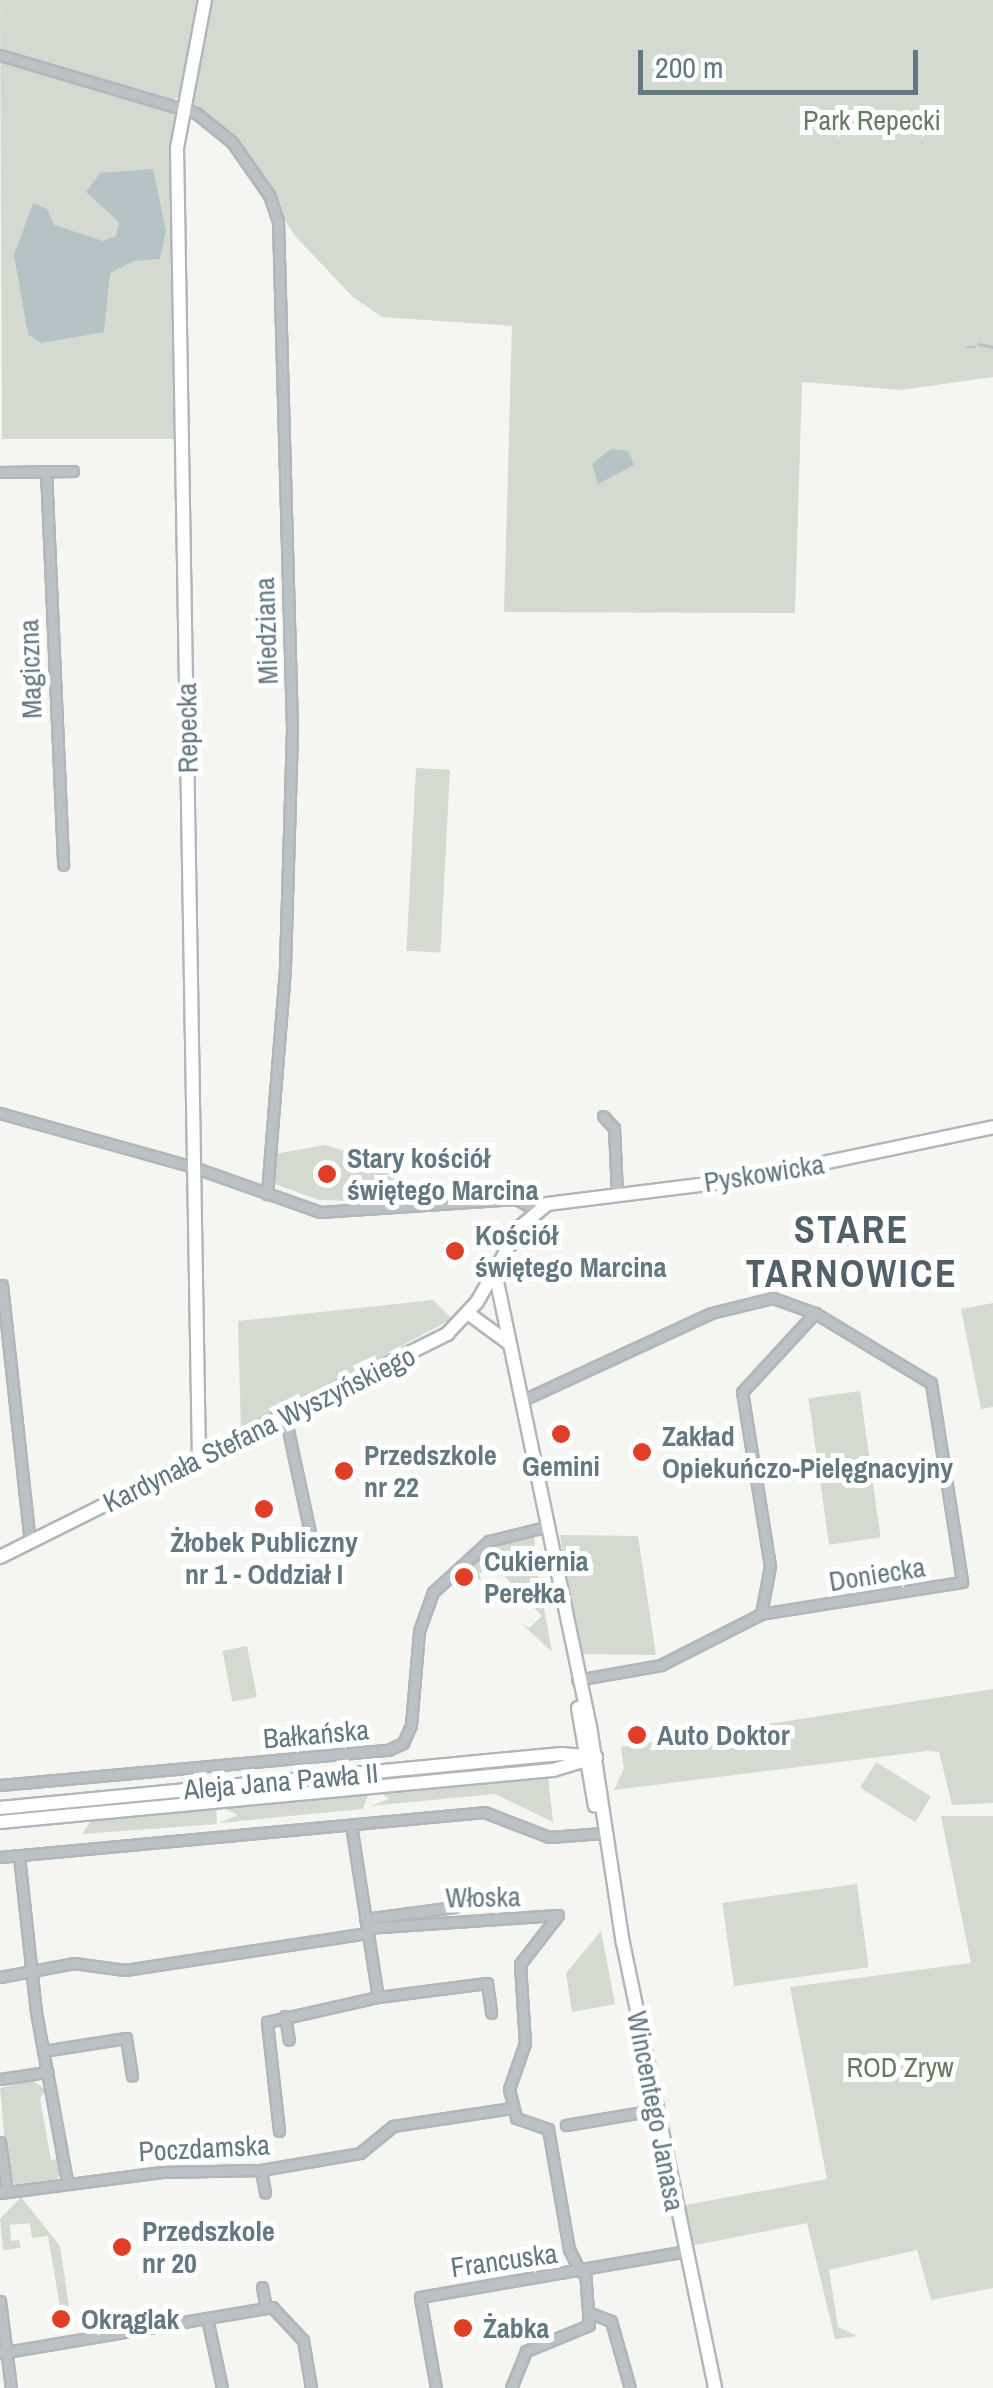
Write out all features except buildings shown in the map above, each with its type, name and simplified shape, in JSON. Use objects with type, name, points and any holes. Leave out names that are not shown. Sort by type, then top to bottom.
[{"type":"street","name":"Repecka","points":[[199,1460],[180,106],[205,0]]},
{"type":"street","name":"Miedziana","points":[[0,54],[180,106],[232,142],[269,195],[278,221],[292,730],[285,969],[267,1194]]},
{"type":"street","name":"Magiczna","points":[[46,471],[63,865]]},
{"type":"street","points":[[0,472],[73,471]]},
{"type":"street","points":[[0,1113],[345,1215],[516,1199],[536,1210]]},
{"type":"street","points":[[604,1116],[614,1128],[617,1192]]},
{"type":"street","name":"Pyskowicka","points":[[536,1210],[560,1200],[747,1179],[993,1127]]},
{"type":"street","name":"Kardynała Stefana Wyszyńskiego","points":[[0,1557],[432,1343],[468,1314],[536,1210]]},
{"type":"street","name":"Wincentego Janasa","points":[[495,1272],[549,1526],[588,1758],[655,2110],[715,2388]]},
{"type":"street","points":[[2,1285],[30,1542]]},
{"type":"street","points":[[484,1292],[500,1301]]},
{"type":"street","name":"Doniecka","points":[[523,1400],[710,1313],[773,1298],[815,1313],[931,1383],[962,1582],[761,1614],[661,1664],[576,1680]]},
{"type":"street","points":[[761,1614],[770,1566],[742,1392],[815,1313]]},
{"type":"street","points":[[468,1314],[512,1346]]},
{"type":"street","points":[[285,1416],[312,1542]]},
{"type":"street","name":"Bałkańska","points":[[0,1785],[388,1750],[403,1743],[411,1725],[419,1631],[433,1592],[488,1541],[549,1526]]},
{"type":"street","name":"Wincentego Janasa","points":[[576,1680],[590,1793],[603,1833]]},
{"type":"street","points":[[562,1754],[581,1734]]},
{"type":"street","name":"Aleja Jana Pawła II","points":[[0,1808],[562,1754],[588,1758]]},
{"type":"street","name":"Aleja Jana Pawła II","points":[[0,1822],[560,1770],[588,1758]]},
{"type":"street","points":[[560,1770],[590,1793]]},
{"type":"street","points":[[0,1858],[490,1812],[549,1836],[603,1833]]},
{"type":"street","points":[[351,1825],[378,1997]]},
{"type":"street","points":[[0,1847],[15,1856]]},
{"type":"street","points":[[15,1856],[43,2051],[67,2181]]},
{"type":"street","name":"Włoska","points":[[31,1972],[94,1964],[125,1970],[230,1953],[454,1907]]},
{"type":"street","name":"Włoska","points":[[366,1926],[558,1914],[520,1964],[525,2043],[509,2089],[512,2108]]},
{"type":"street","points":[[0,1977],[31,1972]]},
{"type":"street","points":[[278,2131],[264,2030],[285,2016],[378,1997],[487,1983],[491,2013]]},
{"type":"street","points":[[285,2016],[289,2040]]},
{"type":"street","points":[[43,2051],[126,2038],[132,2076]]},
{"type":"street","points":[[0,2079],[47,2072]]},
{"type":"street","points":[[511,2388],[526,2351],[583,2331],[590,2312],[583,2271],[569,2249],[548,2129],[516,2118],[512,2108]]},
{"type":"street","name":"Poczdamska","points":[[4,2192],[67,2181],[262,2170],[360,2153],[392,2126],[512,2108]]},
{"type":"street","points":[[566,2125],[655,2110]]},
{"type":"street","points":[[0,2142],[4,2192]]},
{"type":"street","points":[[262,2170],[266,2194]]},
{"type":"street","name":"Francuska","points":[[436,2388],[420,2297],[685,2251]]},
{"type":"street","points":[[262,2287],[266,2308],[303,2340],[311,2388]]},
{"type":"street","points":[[0,2302],[3,2352],[11,2388]]},
{"type":"street","points":[[3,2352],[266,2308]]},
{"type":"street","points":[[590,2312],[611,2321],[630,2388]]},
{"type":"street","points":[[208,2318],[222,2388]]},
{"type":"green space","name":"Park Repecki","points":[[0,0],[993,0],[993,377],[901,390],[802,382],[795,613],[504,612],[512,326],[382,317],[353,297],[296,237],[221,125],[175,97],[177,439],[2,439]]},
{"type":"green space","points":[[416,768],[450,770],[440,953],[406,951]]},
{"type":"green space","points":[[325,1145],[398,1167],[399,1202],[319,1200],[272,1183],[274,1154]]},
{"type":"green space","points":[[433,1300],[452,1319],[241,1431],[238,1321]]},
{"type":"green space","points":[[993,1303],[993,1407],[981,1409],[961,1309]]},
{"type":"green space","points":[[860,1391],[881,1538],[829,1545],[809,1398]]},
{"type":"green space","points":[[560,1535],[638,1536],[656,1655],[578,1654]]},
{"type":"green space","points":[[534,1536],[552,1652],[520,1622],[529,1628],[542,1616],[492,1563],[479,1574],[484,1585],[468,1567],[493,1546]]},
{"type":"green space","points":[[247,1646],[257,1697],[232,1702],[222,1651]]},
{"type":"green space","points":[[993,1689],[993,1803],[952,1805],[939,1752],[927,1751],[614,1790],[624,1769],[621,1747]]},
{"type":"green space","points":[[876,1762],[931,1796],[915,1822],[860,1787]]},
{"type":"green space","points":[[548,1775],[553,1822],[495,1794],[370,1806],[389,1799],[377,1791]]},
{"type":"green space","points":[[369,1792],[363,1809],[219,1823],[238,1815],[220,1807]]},
{"type":"green space","points":[[216,1807],[217,1824],[82,1834],[91,1821]]},
{"type":"green space","name":"ROD Zryw","points":[[941,1816],[993,1816],[993,2288],[931,2300],[917,2250],[829,2270],[838,2327],[858,2336],[835,2339],[807,2223],[691,2246],[685,2205],[827,2179],[790,1987],[971,1963]]},
{"type":"green space","points":[[857,1884],[869,1967],[734,1986],[722,1903]]},
{"type":"green space","points":[[601,1931],[615,2004],[572,2012],[566,1973]]},
{"type":"green space","points":[[32,2080],[46,2090],[40,2098],[51,2160],[59,2159],[61,2173],[57,2179],[16,2185],[8,2178],[0,2088]]},
{"type":"green space","points":[[21,2197],[60,2246],[69,2306],[60,2307],[48,2236],[32,2238],[30,2223],[10,2225],[11,2241],[19,2240],[21,2248],[3,2250],[0,2219]]},
{"type":"shaded area","points":[[153,169],[166,231],[160,259],[134,261],[110,273],[104,332],[41,343],[28,334],[14,255],[33,203],[47,209],[54,225],[103,241],[116,236],[119,222],[86,192],[100,173]]},
{"type":"shaded area","points":[[611,449],[628,451],[634,465],[598,484],[592,464]]},
{"type":"waterway","points":[[978,344],[993,347]]},
{"type":"waterway","points":[[967,347],[975,347]]},
{"type":"place","name":"Stary kościół świętego Marcina","points":[[327,1174]]},
{"type":"place","name":"Kościół świętego Marcina","points":[[455,1251]]},
{"type":"place","name":"Gemini","points":[[561,1434]]},
{"type":"place","name":"Zakład Opiekuńczo-Pielęgnacyjny","points":[[642,1452]]},
{"type":"place","name":"Przedszkole nr 22","points":[[344,1471]]},
{"type":"place","name":"Żłobek Publiczny nr 1 - Oddział I","points":[[264,1509]]},
{"type":"place","name":"Cukiernia Perełka","points":[[464,1577]]},
{"type":"place","name":"Auto Doktor","points":[[637,1735]]},
{"type":"place","name":"Przedszkole nr 20","points":[[122,2247]]},
{"type":"place","name":"Okrąglak","points":[[61,2319]]},
{"type":"place","name":"Żabka","points":[[463,2328]]},
{"type":"district","name":"STARE TARNOWICE","points":[[852,1252]]}]
